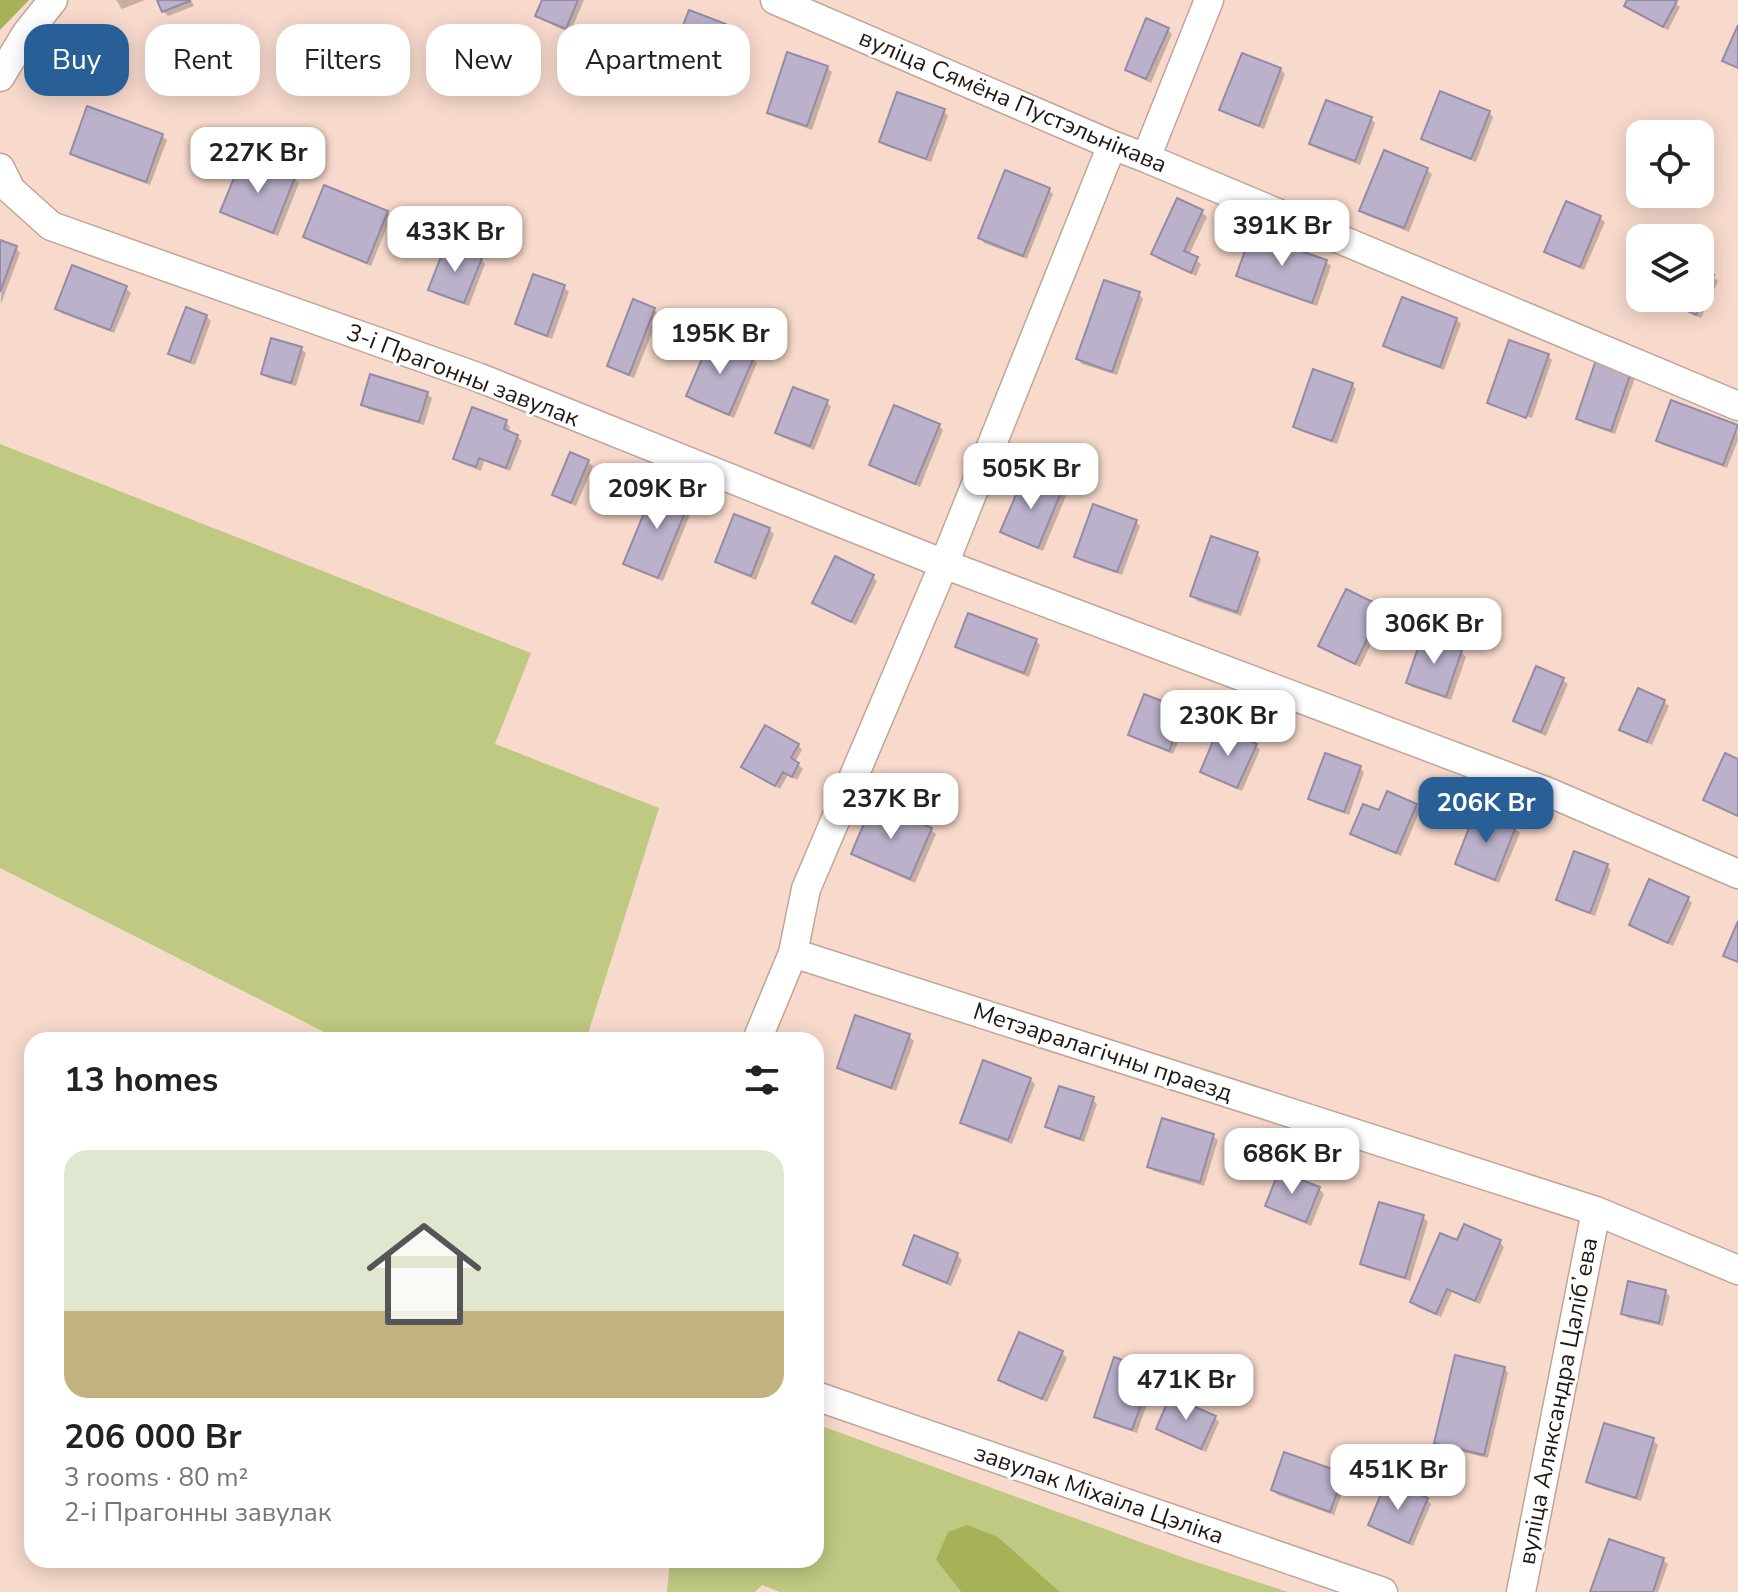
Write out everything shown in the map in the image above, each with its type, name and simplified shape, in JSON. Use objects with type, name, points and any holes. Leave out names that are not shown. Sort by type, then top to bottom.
[{"type":"street","points":[[0,77],[26,34],[53,0]]},
{"type":"street","name":"вуліца Сямёна Пустэльнікава","points":[[775,0],[1112,145],[1738,406]]},
{"type":"street","points":[[1146,158],[1209,0]]},
{"type":"street","points":[[760,1032],[793,953],[806,889],[944,564],[1112,145]]},
{"type":"street","name":"3-і Прагонны завулак","points":[[0,168],[11,190],[51,226],[480,378],[944,564],[1548,792],[1738,874]]},
{"type":"street","name":"Метэаралагічны праезд","points":[[793,953],[1596,1211],[1738,1270]]},
{"type":"street","name":"вуліца Аляксандра Цалібʼева","points":[[1521,1592],[1596,1211]]},
{"type":"street","name":"завулак Міхаіла Цэліка","points":[[824,1399],[1383,1592]]},
{"type":"green space","points":[[0,0],[29,0],[0,30]]},
{"type":"green space","points":[[0,444],[531,653],[495,744],[659,808],[589,1032],[324,1032],[0,868]]},
{"type":"green space","points":[[824,1427],[1190,1560],[1288,1592],[1060,1592],[998,1537],[936,1560],[961,1592],[780,1592],[762,1585],[755,1592],[667,1592],[669,1568],[824,1568]]},
{"type":"green space","points":[[967,1525],[998,1537],[1060,1592],[961,1592],[936,1560],[948,1532]]},
{"type":"building","points":[[157,0],[190,0],[190,1],[162,12]]},
{"type":"building","points":[[542,0],[578,0],[568,24],[557,25],[535,16]]},
{"type":"building","points":[[1627,0],[1677,1],[1663,27],[1624,6]]},
{"type":"building","points":[[689,10],[726,24],[684,24]]},
{"type":"building","points":[[1146,18],[1169,28],[1146,79],[1125,70]]},
{"type":"building","points":[[1738,25],[1738,68],[1722,61]]},
{"type":"building","points":[[787,52],[828,66],[807,126],[767,113]]},
{"type":"building","points":[[1242,53],[1281,68],[1259,126],[1219,110]]},
{"type":"building","points":[[1440,91],[1490,111],[1471,159],[1421,139]]},
{"type":"building","points":[[897,92],[945,109],[926,159],[879,142]]},
{"type":"building","points":[[1326,100],[1372,117],[1355,161],[1309,144]]},
{"type":"building","points":[[87,106],[163,134],[146,182],[70,154]]},
{"type":"building","points":[[1384,150],[1428,168],[1404,228],[1359,211]]},
{"type":"building","points":[[243,156],[295,177],[273,233],[220,212]]},
{"type":"building","points":[[1005,170],[1050,188],[1023,256],[978,238]]},
{"type":"building","points":[[324,185],[388,211],[367,263],[303,237]]},
{"type":"building","points":[[1177,198],[1203,210],[1184,251],[1198,257],[1191,273],[1151,254]]},
{"type":"building","points":[[1566,201],[1601,216],[1580,267],[1544,252]]},
{"type":"building","points":[[1251,234],[1327,260],[1312,303],[1236,276]]},
{"type":"building","points":[[0,240],[17,246],[0,292]]},
{"type":"building","points":[[446,244],[482,258],[464,303],[428,290]]},
{"type":"building","points":[[72,265],[127,286],[110,330],[55,309]]},
{"type":"building","points":[[533,274],[565,285],[547,336],[515,324]]},
{"type":"building","points":[[1104,280],[1140,292],[1112,372],[1076,359]]},
{"type":"building","points":[[1402,297],[1457,318],[1440,367],[1383,346]]},
{"type":"building","points":[[633,299],[655,308],[629,375],[607,366]]},
{"type":"building","points":[[186,307],[207,315],[190,362],[168,354]]},
{"type":"building","points":[[271,338],[302,347],[291,383],[261,374]]},
{"type":"building","points":[[711,338],[754,357],[729,415],[686,396]]},
{"type":"building","points":[[1509,340],[1549,354],[1526,418],[1487,403]]},
{"type":"building","points":[[1597,357],[1632,369],[1611,431],[1576,419]]},
{"type":"building","points":[[1313,369],[1353,383],[1332,441],[1293,427]]},
{"type":"building","points":[[370,374],[428,392],[419,422],[361,405]]},
{"type":"building","points":[[793,387],[828,400],[810,446],[775,433]]},
{"type":"building","points":[[1671,400],[1738,425],[1723,465],[1656,441]]},
{"type":"building","points":[[894,405],[940,424],[915,484],[869,465]]},
{"type":"building","points":[[472,407],[507,420],[504,429],[518,435],[506,468],[479,458],[476,467],[453,459]]},
{"type":"building","points":[[570,452],[589,460],[571,503],[552,495]]},
{"type":"building","points":[[1025,474],[1062,490],[1038,548],[1000,532]]},
{"type":"building","points":[[656,484],[691,498],[658,578],[623,564]]},
{"type":"building","points":[[1093,504],[1137,520],[1117,572],[1074,557]]},
{"type":"building","points":[[734,514],[770,528],[751,576],[715,562]]},
{"type":"building","points":[[1211,536],[1258,552],[1237,612],[1190,596]]},
{"type":"building","points":[[835,556],[874,575],[851,622],[812,603]]},
{"type":"building","points":[[1346,589],[1383,607],[1355,664],[1318,646]]},
{"type":"building","points":[[968,613],[1037,639],[1024,673],[955,647]]},
{"type":"building","points":[[1422,636],[1462,650],[1446,697],[1406,683]]},
{"type":"building","points":[[1536,666],[1564,678],[1541,732],[1513,721]]},
{"type":"building","points":[[1638,688],[1665,700],[1647,742],[1619,730]]},
{"type":"building","points":[[1144,694],[1185,710],[1169,751],[1128,735]]},
{"type":"building","points":[[765,725],[799,744],[791,758],[799,763],[792,777],[783,772],[775,786],[741,767]]},
{"type":"building","points":[[1219,727],[1257,744],[1237,788],[1200,772]]},
{"type":"building","points":[[1325,753],[1361,766],[1344,812],[1308,799]]},
{"type":"building","points":[[1725,753],[1738,759],[1738,816],[1703,800]]},
{"type":"building","points":[[1387,791],[1417,804],[1396,853],[1350,834],[1363,804],[1379,810]]},
{"type":"building","points":[[873,802],[932,828],[910,879],[851,854]]},
{"type":"building","points":[[1476,810],[1516,826],[1495,880],[1455,864]]},
{"type":"building","points":[[1574,851],[1608,864],[1590,913],[1556,900]]},
{"type":"building","points":[[1649,879],[1689,897],[1668,943],[1629,925]]},
{"type":"building","points":[[1738,921],[1738,962],[1723,956]]},
{"type":"building","points":[[855,1015],[910,1034],[891,1088],[837,1068]]},
{"type":"building","points":[[983,1060],[1031,1078],[1008,1140],[960,1123]]},
{"type":"building","points":[[1059,1086],[1094,1097],[1080,1139],[1045,1127]]},
{"type":"building","points":[[1162,1118],[1214,1134],[1200,1182],[1147,1167]]},
{"type":"building","points":[[1279,1171],[1320,1187],[1306,1222],[1265,1206]]},
{"type":"building","points":[[1379,1202],[1424,1215],[1405,1278],[1360,1264]]},
{"type":"building","points":[[1464,1224],[1501,1240],[1475,1301],[1447,1289],[1436,1314],[1410,1302],[1440,1233],[1457,1240]]},
{"type":"building","points":[[914,1235],[958,1253],[947,1283],[903,1265]]},
{"type":"building","points":[[1628,1281],[1666,1290],[1659,1323],[1621,1314]]},
{"type":"building","points":[[1019,1332],[1063,1351],[1042,1399],[998,1380]]},
{"type":"building","points":[[1455,1355],[1505,1367],[1484,1455],[1434,1443]]},
{"type":"building","points":[[1114,1357],[1153,1371],[1132,1430],[1094,1417]]},
{"type":"building","points":[[1170,1396],[1216,1416],[1201,1449],[1156,1429]]},
{"type":"building","points":[[1604,1423],[1654,1438],[1636,1498],[1586,1482]]},
{"type":"building","points":[[1284,1452],[1344,1473],[1330,1512],[1271,1490]]},
{"type":"building","points":[[1387,1480],[1428,1498],[1409,1543],[1368,1525]]},
{"type":"building","points":[[1609,1539],[1664,1558],[1653,1592],[1590,1592]]}]
